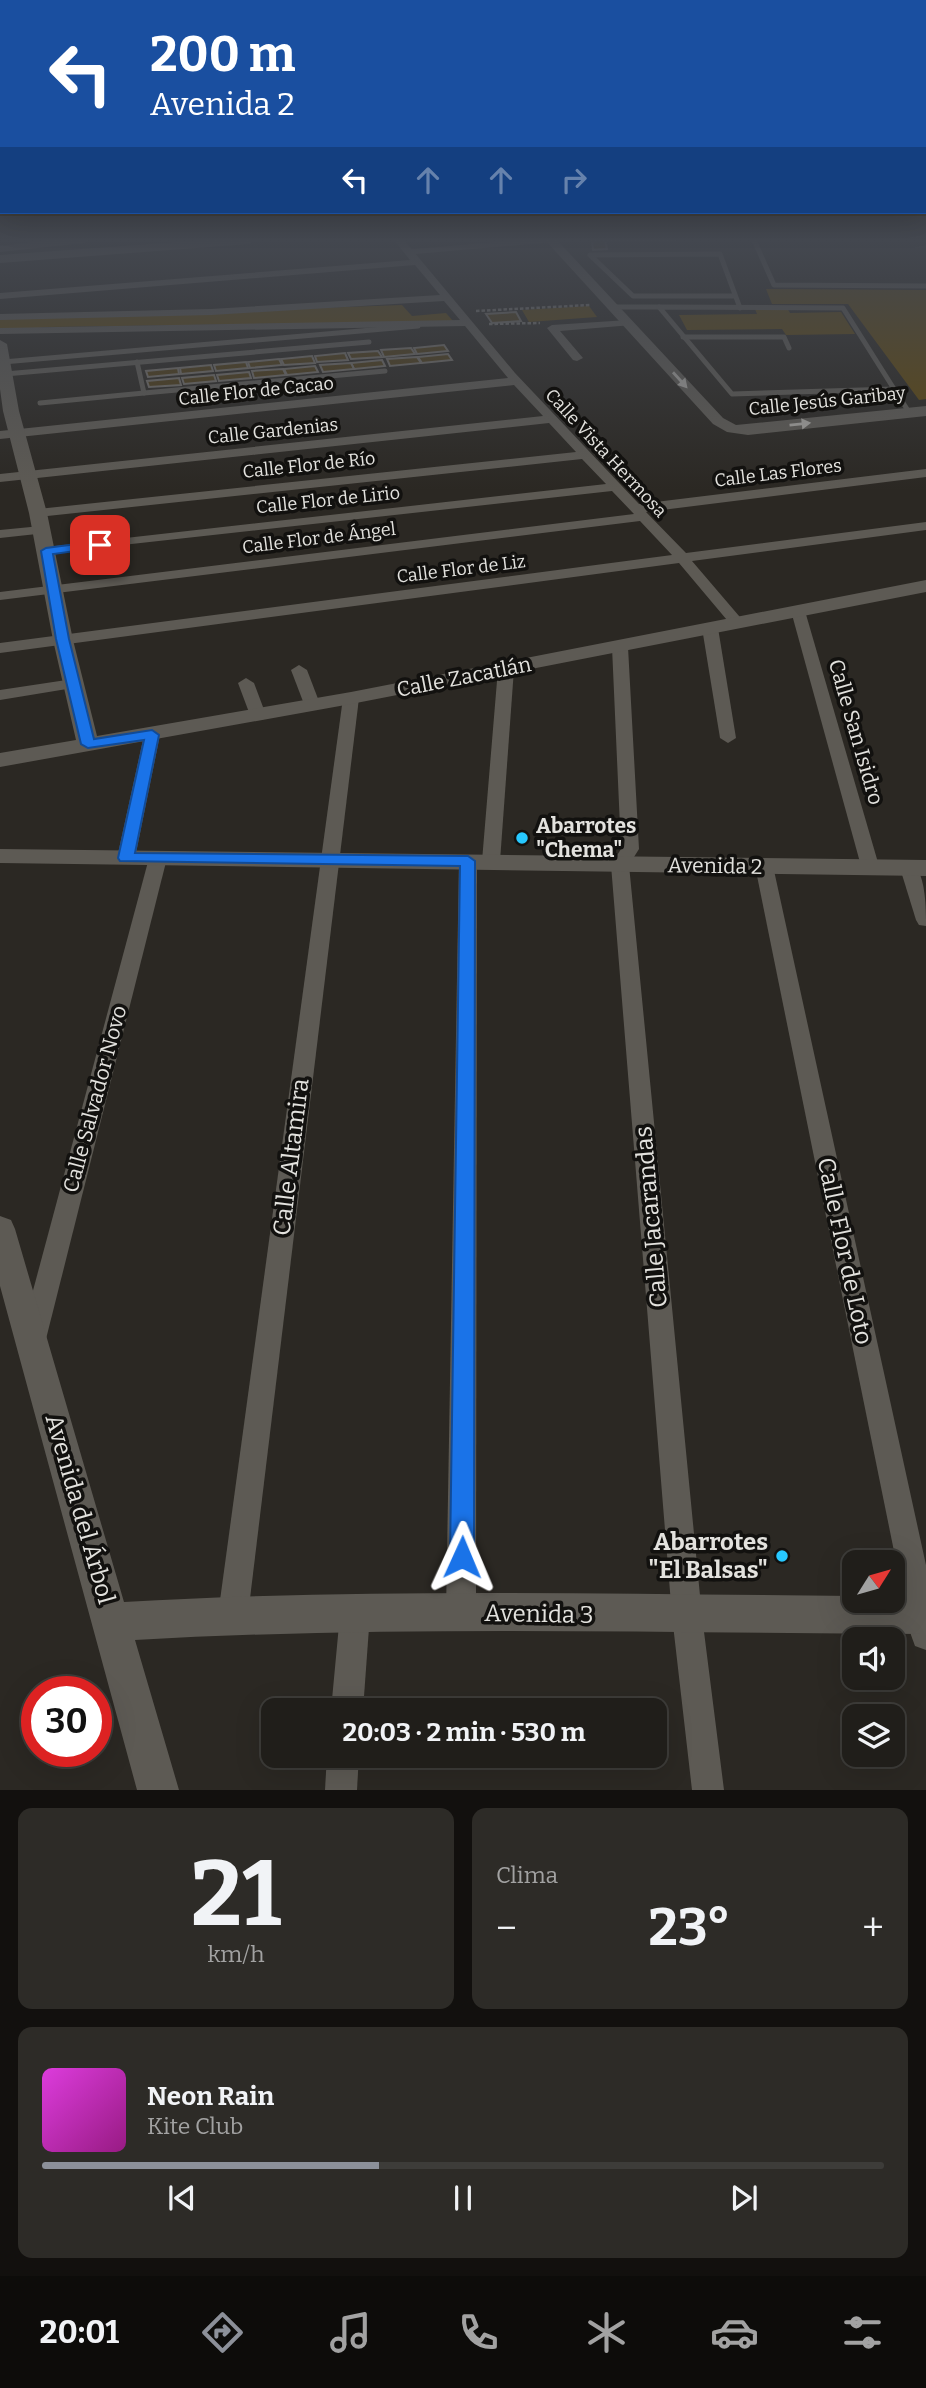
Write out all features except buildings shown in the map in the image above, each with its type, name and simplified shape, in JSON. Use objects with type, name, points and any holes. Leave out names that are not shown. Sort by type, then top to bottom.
[{"type":"street","points":[[0,331],[416,324]]},
{"type":"street","name":"Calle Vista Hermosa","points":[[467,324],[550,419],[683,559],[737,622]]},
{"type":"street","points":[[577,358],[552,328],[620,324]]},
{"type":"street","name":"Calle Jesús Garibay","points":[[628,324],[718,421],[733,429],[748,430],[926,411]]},
{"type":"street","points":[[2,362],[8,434],[27,475],[39,521],[52,590],[88,744]]},
{"type":"street","name":"Calle Flor de Cacao","points":[[8,434],[516,381]]},
{"type":"street","name":"Calle Gardenias","points":[[0,478],[550,419]]},
{"type":"street","name":"Calle Flor de Río","points":[[0,534],[39,521],[584,455]]},
{"type":"street","name":"Calle Las Flores","points":[[638,513],[926,473]]},
{"type":"street","name":"Calle Flor de Lirio","points":[[46,551],[614,487]]},
{"type":"street","name":"Calle Flor de Ángel","points":[[0,596],[638,513]]},
{"type":"street","name":"Calle Flor de Liz","points":[[0,648],[926,526]]},
{"type":"street","name":"Calle Zacatlán","points":[[0,761],[506,669],[926,586]]},
{"type":"street","name":"Calle San Isidro","points":[[798,611],[870,866]]},
{"type":"street","points":[[710,628],[728,738]]},
{"type":"street","name":"Calle Jacarandas","points":[[620,647],[630,849],[620,865],[687,1616],[709,1790]]},
{"type":"street","points":[[461,1612],[479,861],[506,669]]},
{"type":"street","points":[[299,670],[312,704]]},
{"type":"street","points":[[246,683],[258,715]]},
{"type":"street","points":[[0,695],[73,684]]},
{"type":"street","name":"Calle Altamira","points":[[233,1615],[351,698]]},
{"type":"street","points":[[126,858],[152,735]]},
{"type":"street","name":"Avenida 2","points":[[0,856],[918,868]]},
{"type":"street","name":"Calle Salvador Novo","points":[[32,1340],[158,858]]},
{"type":"street","name":"Calle Flor de Loto","points":[[764,866],[924,1622]]},
{"type":"street","points":[[918,868],[926,920]]},
{"type":"street","name":"Avenida del Árbol","points":[[0,1229],[158,1790]]},
{"type":"street","name":"Avenida 3","points":[[111,1622],[233,1615],[461,1612],[924,1622]]},
{"type":"street","points":[[348,1698],[355,1614]]},
{"type":"street","points":[[341,1790],[342,1768]]},
{"type":"lane","points":[[2,362],[440,324]]},
{"type":"lane","points":[[672,324],[732,394],[895,389]]},
{"type":"lane","points":[[853,324],[909,412]]},
{"type":"lane","points":[[683,337],[784,337],[789,348]]},
{"type":"lane","points":[[2,362],[137,362],[369,342]]},
{"type":"lane","points":[[137,362],[144,393]]},
{"type":"lane","points":[[40,403],[386,371]]},
{"type":"shaded area","points":[[0,324],[282,324],[48,327],[0,332]]},
{"type":"shaded area","points":[[684,324],[848,324],[855,334],[786,335],[782,329],[687,330]]},
{"type":"shaded area","points":[[862,324],[926,324],[926,399],[919,400]]},
{"type":"place","name":"Abarrotes \"Chema\"","points":[[522,838]]},
{"type":"place","name":"Abarrotes \"El Balsas\"","points":[[782,1556]]},
{"type":"route","points":[[100,545],[46,551],[52,590],[88,744],[152,735],[126,858],[468,861],[462,1557]]}]
